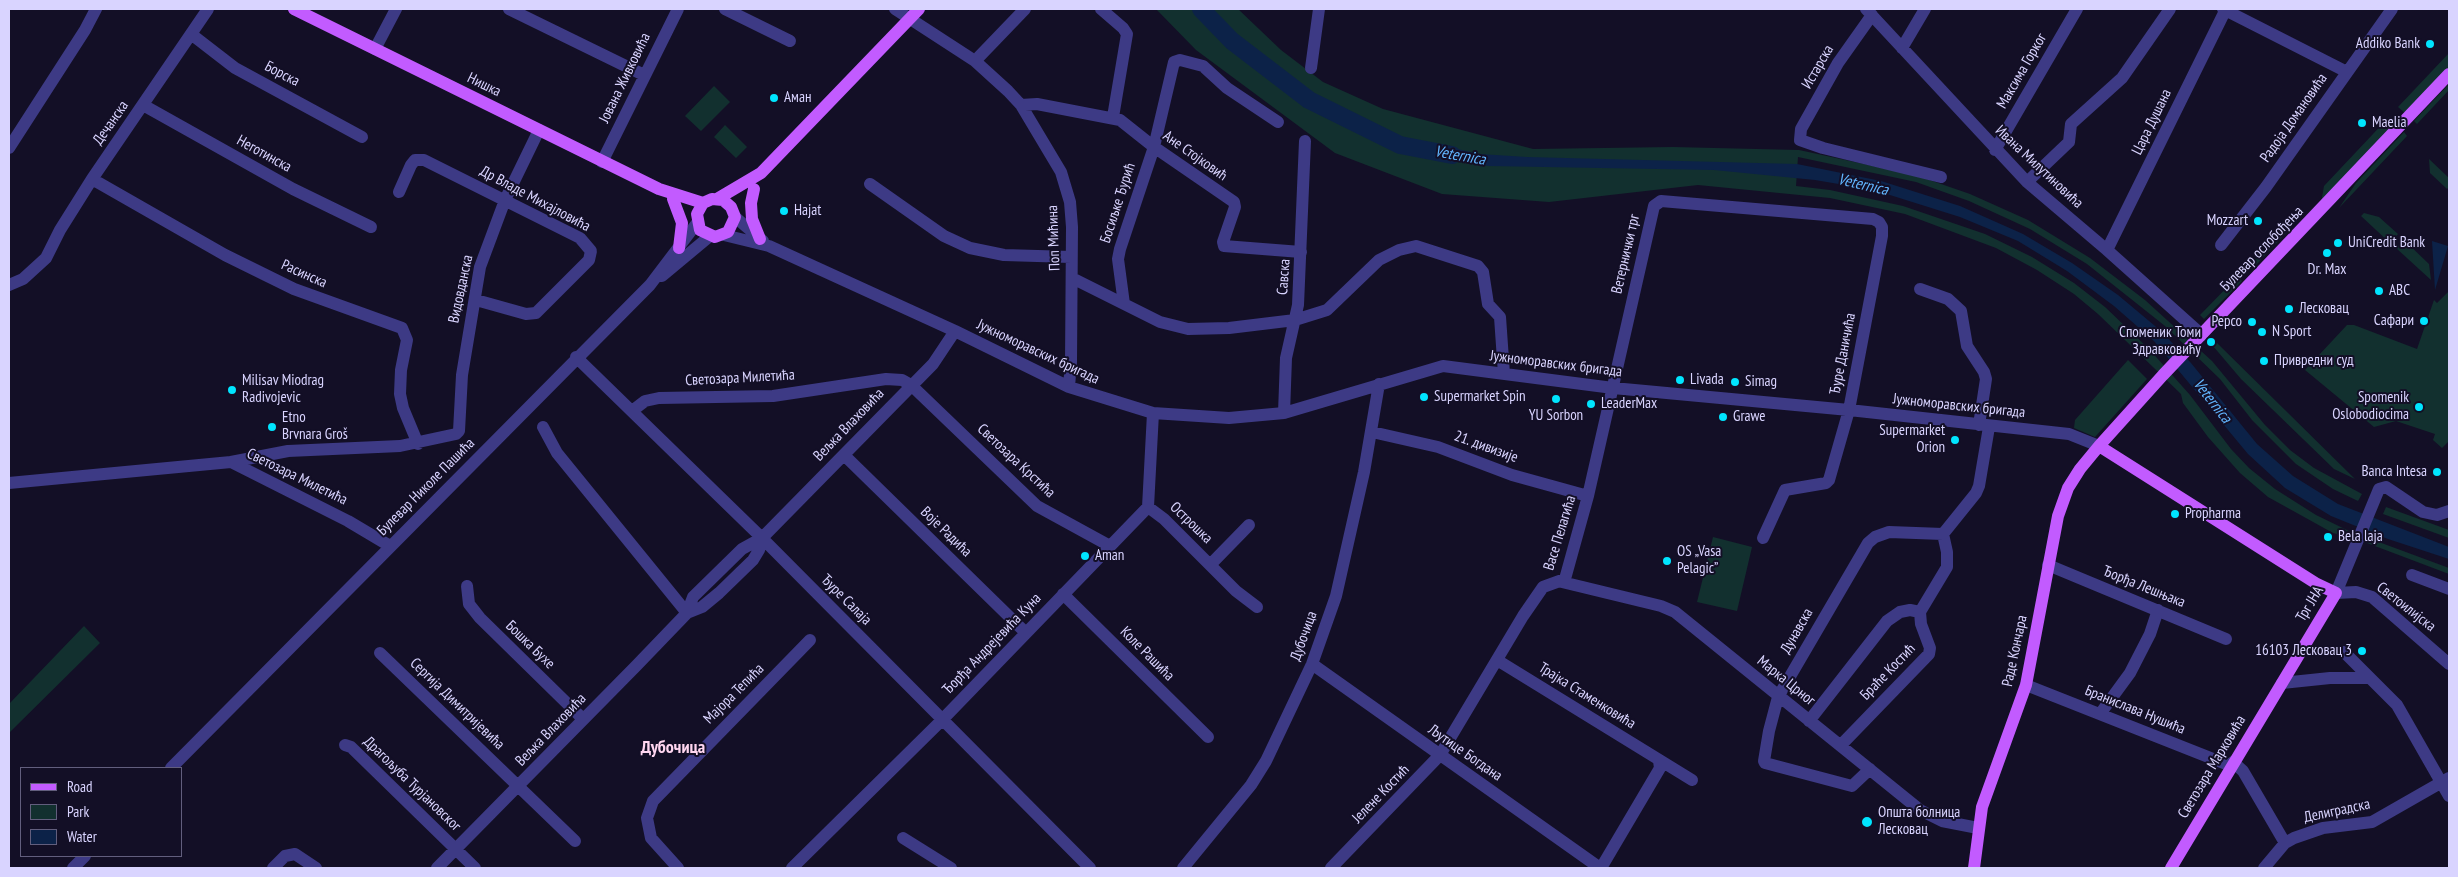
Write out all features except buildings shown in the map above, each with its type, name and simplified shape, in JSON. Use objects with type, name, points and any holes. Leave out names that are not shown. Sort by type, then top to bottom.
[{"type":"main road","name":"Нишка","points":[[294,9],[660,190]]},
{"type":"main road","points":[[699,213],[717,199],[761,173],[915,13]]},
{"type":"main road","name":"Булевар ослобођења","points":[[2098,446],[2449,74]]},
{"type":"main road","points":[[761,173],[754,189],[751,203],[752,219],[764,243]]},
{"type":"main road","points":[[699,213],[700,230],[710,236],[724,235],[732,228],[734,214],[754,189]]},
{"type":"main road","points":[[660,190],[699,213]]},
{"type":"main road","points":[[660,190],[699,213]]},
{"type":"main road","points":[[673,199],[682,223],[679,248]]},
{"type":"main road","points":[[717,199],[727,203],[734,214]]},
{"type":"main road","name":"Раде Кончара","points":[[1974,868],[1982,807],[2026,685],[2058,516],[2068,488],[2098,446]]},
{"type":"main road","name":"Јужноморавских бригада","points":[[2098,446],[2317,584],[2336,593]]},
{"type":"main road","name":"Трг ЈНА","points":[[2282,683],[2336,593]]},
{"type":"main road","name":"Светозара Марковића","points":[[2171,868],[2282,683]]},
{"type":"street","points":[[9,148],[85,30],[96,9]]},
{"type":"street","name":"Дечанска","points":[[9,285],[23,279],[46,258],[60,230],[92,180],[208,9]]},
{"type":"street","points":[[375,49],[396,9]]},
{"type":"street","points":[[509,9],[644,75]]},
{"type":"street","name":"Јована Живковића","points":[[602,162],[678,9]]},
{"type":"street","points":[[725,9],[790,41]]},
{"type":"street","name":"Поп Мићина","points":[[895,9],[915,13],[975,61],[1021,105],[1051,154],[1067,188],[1070,210],[1072,278],[1071,362],[1068,387]]},
{"type":"street","points":[[975,61],[1025,9]]},
{"type":"street","points":[[1101,9],[1123,28],[1127,34],[1113,117]]},
{"type":"street","points":[[1311,68],[1319,9]]},
{"type":"street","points":[[1902,48],[1925,9]]},
{"type":"street","name":"Максима Горког","points":[[1995,150],[2077,9]]},
{"type":"street","points":[[2027,182],[2069,142],[2070,124],[2122,78],[2170,9]]},
{"type":"street","points":[[2225,9],[2347,72]]},
{"type":"street","name":"Цара Душана","points":[[2107,250],[2225,9]]},
{"type":"street","name":"Радоја Домановића","points":[[2221,245],[2266,187],[2392,9]]},
{"type":"street","name":"Ивана Милутиновића","points":[[1869,12],[1995,150],[2027,182],[2107,250],[2198,339]]},
{"type":"street","name":"Истарска","points":[[1869,12],[1838,63],[1802,129],[1800,140],[1823,148],[1941,177]]},
{"type":"street","name":"Борска","points":[[191,34],[235,68],[362,137]]},
{"type":"street","name":"Босиљке Ђурић","points":[[1124,304],[1118,259],[1120,249],[1154,147],[1174,62],[1180,60],[1203,66],[1227,88],[1278,122]]},
{"type":"street","name":"Ане Стојковић","points":[[1021,105],[1038,104],[1113,117],[1120,120],[1154,147],[1236,205],[1223,242],[1224,246],[1301,252]]},
{"type":"street","name":"Неготинска","points":[[144,105],[293,189],[371,227]]},
{"type":"street","name":"Видовданска","points":[[456,434],[459,431],[462,375],[468,332],[476,300],[480,267],[505,200],[539,130]]},
{"type":"street","name":"Савска","points":[[1284,413],[1286,358],[1298,305],[1305,141]]},
{"type":"street","name":"Др Владе Михајловића","points":[[400,192],[411,165],[418,159],[430,162],[580,238],[589,246],[591,254],[589,260],[536,313],[526,314],[476,300]]},
{"type":"street","name":"Расинска","points":[[92,180],[226,255],[294,289],[402,328],[407,340],[401,370],[400,394],[403,408],[418,444]]},
{"type":"street","points":[[870,184],[944,236],[970,248],[1004,256],[1071,257]]},
{"type":"street","name":"Ветернички трг","points":[[1613,388],[1654,206],[1661,201],[1676,201],[1792,213]]},
{"type":"street","name":"Булевар Николе Пашића","points":[[172,767],[650,285],[679,248],[699,213]]},
{"type":"street","name":"Ђуре Даничића","points":[[1763,538],[1785,490],[1826,483],[1829,480],[1849,410],[1882,236],[1882,226],[1873,219],[1792,213]]},
{"type":"street","name":"Јужноморавских бригада","points":[[734,214],[764,243]]},
{"type":"street","name":"Јужноморавских бригада","points":[[724,235],[764,243],[955,331],[1068,387],[1153,413],[1229,418],[1284,413],[1443,366],[1613,388],[1849,410],[2069,434],[2098,446]]},
{"type":"street","points":[[650,285],[710,236]]},
{"type":"street","points":[[1072,278],[1160,322],[1188,330],[1213,330],[1311,317],[1327,310],[1379,260],[1399,250],[1416,246],[1478,266],[1483,272],[1488,304],[1500,317],[1504,374]]},
{"type":"street","points":[[1920,288],[1948,299],[1961,311],[1967,346],[1984,372],[1986,379],[1984,426],[1976,494],[1943,534],[1947,552],[1947,567],[1920,612]]},
{"type":"street","name":"Вељка Влаховића","points":[[437,868],[686,613],[702,607],[726,587],[753,560],[759,550],[762,538],[940,355],[955,331]]},
{"type":"street","name":"Ђуре Салаја","points":[[576,358],[632,410],[762,538],[1090,868]]},
{"type":"street","name":"Светозара Милетића","points":[[632,410],[646,401],[659,398],[773,396],[886,379],[902,380],[911,385]]},
{"type":"street","name":"Дубочица","points":[[1183,868],[1251,785],[1266,761],[1312,664],[1336,596],[1372,432],[1379,384]]},
{"type":"street","name":"Светозара Крстића","points":[[911,385],[1038,506],[1110,546]]},
{"type":"street","name":"Васе Пелагића","points":[[1449,739],[1543,587],[1562,582],[1568,573],[1613,388]]},
{"type":"street","points":[[1148,507],[1153,413]]},
{"type":"street","points":[[543,427],[557,453],[686,613]]},
{"type":"street","name":"21. дивизије","points":[[1372,432],[1438,447],[1512,475],[1588,496]]},
{"type":"street","name":"Светозара Милетића","points":[[231,462],[288,451],[418,444],[456,434]]},
{"type":"street","name":"Воје Радића","points":[[844,455],[1026,633]]},
{"type":"street","points":[[9,483],[231,462]]},
{"type":"street","name":"Светозара Милетића","points":[[231,462],[348,521],[390,546]]},
{"type":"street","name":"Трг ЈНА","points":[[2336,593],[2379,489],[2386,487],[2423,512],[2437,515],[2449,511]]},
{"type":"street","name":"Ђорђа Андрејевића Куна","points":[[792,868],[942,720],[1148,507]]},
{"type":"street","name":"Острошка","points":[[1148,507],[1164,519],[1242,597],[1257,606]]},
{"type":"street","name":"Острошка","points":[[1210,565],[1249,526]]},
{"type":"street","name":"Дунавска","points":[[1870,769],[1852,786],[1765,763],[1769,730],[1778,697],[1868,543],[1874,537],[1889,532],[1943,534]]},
{"type":"street","name":"Ђорђа Лешњака","points":[[2048,565],[2226,639]]},
{"type":"street","points":[[2412,575],[2449,589]]},
{"type":"street","name":"Марка Црног","points":[[1562,582],[1662,606],[1675,612],[1778,697],[1931,817],[1978,828]]},
{"type":"street","name":"Бошка Бухе","points":[[467,586],[470,604],[480,618],[583,719]]},
{"type":"street","name":"Светоилијска","points":[[2336,593],[2356,592],[2372,597],[2449,664]]},
{"type":"street","name":"Коле Рашића","points":[[1063,594],[1208,737]]},
{"type":"street","name":"Браће Костић","points":[[1809,721],[1893,616],[1910,610],[1920,612],[1921,624],[1930,648],[1929,654],[1841,745]]},
{"type":"street","points":[[2100,714],[2130,673],[2150,634],[2158,610]]},
{"type":"street","name":"Мајора Тепића","points":[[678,868],[651,838],[647,818],[653,801],[810,640]]},
{"type":"street","points":[[2344,652],[2397,705],[2446,780],[2449,796]]},
{"type":"street","name":"Сергија Димитријевића","points":[[380,653],[575,841]]},
{"type":"street","name":"Трајка Стаменковића","points":[[1497,660],[1692,780]]},
{"type":"street","name":"Љутице Богдана","points":[[1312,664],[1600,868],[1660,768],[1659,761]]},
{"type":"street","points":[[2282,683],[2330,678],[2369,678]]},
{"type":"street","name":"Бранислава Нушића","points":[[2026,685],[2232,764]]},
{"type":"street","name":"Јелене Костић","points":[[1331,868],[1440,755],[1449,739]]},
{"type":"street","name":"Драгољуба Турјановског","points":[[345,745],[351,747],[475,868]]},
{"type":"street","points":[[2232,764],[2243,771],[2285,843]]},
{"type":"street","name":"Делиградска","points":[[2264,868],[2285,843],[2309,832],[2372,822],[2446,780]]},
{"type":"street","points":[[903,838],[951,868]]},
{"type":"street","points":[[273,868],[285,856],[295,854],[301,856],[316,868]]},
{"type":"street","points":[[73,868],[84,857]]},
{"type":"green space","points":[[1156,9],[1238,9],[1281,50],[1323,82],[1383,109],[1533,149],[1673,147],[1799,150],[1915,175],[1970,194],[2028,220],[2090,258],[2145,300],[2212,361],[2265,425],[2290,450],[2314,468],[2362,494],[2358,501],[2333,489],[2296,464],[2252,420],[2220,379],[2165,326],[2087,264],[2030,229],[1969,201],[1916,182],[1798,157],[1796,186],[1830,190],[1903,206],[1985,234],[2032,257],[2074,283],[2105,307],[2149,349],[2190,395],[2231,449],[2249,468],[2275,489],[2316,515],[2349,531],[2449,568],[2449,574],[2359,540],[2333,533],[2268,497],[2240,473],[2208,437],[2183,403],[2181,394],[2098,314],[2074,294],[2037,270],[1996,248],[1905,214],[1830,198],[1698,185],[1549,202],[1442,194],[1335,153],[1196,50]]},
{"type":"green space","points":[[2449,53],[2449,68],[2406,114],[2398,107]]},
{"type":"green space","points":[[2449,84],[2449,90],[2417,124],[2414,121]]},
{"type":"green space","points":[[714,86],[730,102],[701,131],[685,116]]},
{"type":"green space","points":[[2389,117],[2396,124],[2321,203],[2324,186]]},
{"type":"green space","points":[[725,125],[747,147],[736,158],[714,137]]},
{"type":"green space","points":[[2404,132],[2407,136],[2339,208],[2356,183]]},
{"type":"green space","points":[[2429,159],[2449,178],[2449,187],[2447,189],[2430,173]]},
{"type":"green space","points":[[2364,213],[2379,217],[2398,234],[2390,243],[2361,216]]},
{"type":"green space","points":[[2297,214],[2301,217],[2256,265],[2252,261]]},
{"type":"green space","points":[[2404,240],[2429,264],[2431,280],[2396,248]]},
{"type":"green space","points":[[2238,276],[2242,281],[2204,319],[2200,315]]},
{"type":"green space","points":[[2449,291],[2449,441],[2442,448],[2433,440],[2435,434],[2396,421],[2374,427],[2305,370],[2347,325],[2354,325],[2417,349],[2434,300],[2437,303]]},
{"type":"green space","points":[[2216,342],[2355,479],[2334,469],[2241,379],[2213,346]]},
{"type":"green space","points":[[2128,360],[2147,379],[2095,437],[2074,428],[2075,420]]},
{"type":"green space","points":[[2386,507],[2449,530],[2449,538],[2383,514]]},
{"type":"green space","points":[[1713,537],[1752,547],[1737,611],[1697,602]]},
{"type":"green space","points":[[84,626],[100,643],[9,733],[9,704]]},
{"type":"water","points":[[1430,143],[1480,154],[1527,157],[1797,164],[1881,181],[1960,206],[2023,234],[2072,263],[2118,295],[2161,331],[2191,363],[2257,444],[2293,476],[2338,504],[2449,547],[2449,559],[2388,539],[2331,516],[2285,488],[2248,454],[2154,341],[2114,306],[2067,271],[2018,241],[1960,217],[1874,190],[1815,180],[1714,170],[1488,166],[1428,157]]},
{"type":"water","points":[[2432,241],[2448,246],[2435,290]]},
{"type":"waterway","name":"Veternica","points":[[1201,9],[1232,41],[1309,100],[1400,145],[1452,155]]},
{"type":"place","name":"Addiko Bank","points":[[2430,44]]},
{"type":"place","name":"Аман","points":[[774,98]]},
{"type":"place","name":"Maelia","points":[[2362,123]]},
{"type":"place","name":"Hajat","points":[[784,211]]},
{"type":"place","name":"Mozzart","points":[[2258,221]]},
{"type":"place","name":"UniCredit Bank","points":[[2338,243]]},
{"type":"place","name":"Dr. Max","points":[[2327,253]]},
{"type":"place","name":"ABC","points":[[2379,291]]},
{"type":"place","name":"Лесковац","points":[[2289,309]]},
{"type":"place","name":"Сафари","points":[[2424,321]]},
{"type":"place","name":"Pepco","points":[[2252,322]]},
{"type":"place","name":"N Sport","points":[[2262,332]]},
{"type":"place","name":"Споменик Томи Здравковићу","points":[[2211,342]]},
{"type":"place","name":"Привредни суд","points":[[2264,361]]},
{"type":"place","name":"Livada","points":[[1680,380]]},
{"type":"place","name":"Simag","points":[[1735,382]]},
{"type":"place","name":"Milisav Miodrag Radivojevic","points":[[232,390]]},
{"type":"place","name":"Supermarket Spin","points":[[1424,397]]},
{"type":"place","name":"YU Sorbon","points":[[1556,399]]},
{"type":"place","name":"LeaderMax","points":[[1591,404]]},
{"type":"place","name":"Spomenik Oslobodiocima","points":[[2419,407]]},
{"type":"place","name":"Grawe","points":[[1723,417]]},
{"type":"place","name":"Etno Brvnara Groš","points":[[272,427]]},
{"type":"place","name":"Supermarket Orion","points":[[1955,440]]},
{"type":"place","name":"Banca Intesa","points":[[2437,472]]},
{"type":"place","name":"Propharma","points":[[2175,514]]},
{"type":"place","name":"Bela laja","points":[[2328,537]]},
{"type":"place","name":"Aman","points":[[1085,556]]},
{"type":"place","name":"OS „Vasa Pelagic”","points":[[1667,561]]},
{"type":"place","name":"16103 Лесковац 3","points":[[2362,651]]},
{"type":"place","name":"Општа болница Лесковац","points":[[1867,822]]},
{"type":"district","name":"Дубочица","points":[[673,748]]}]
